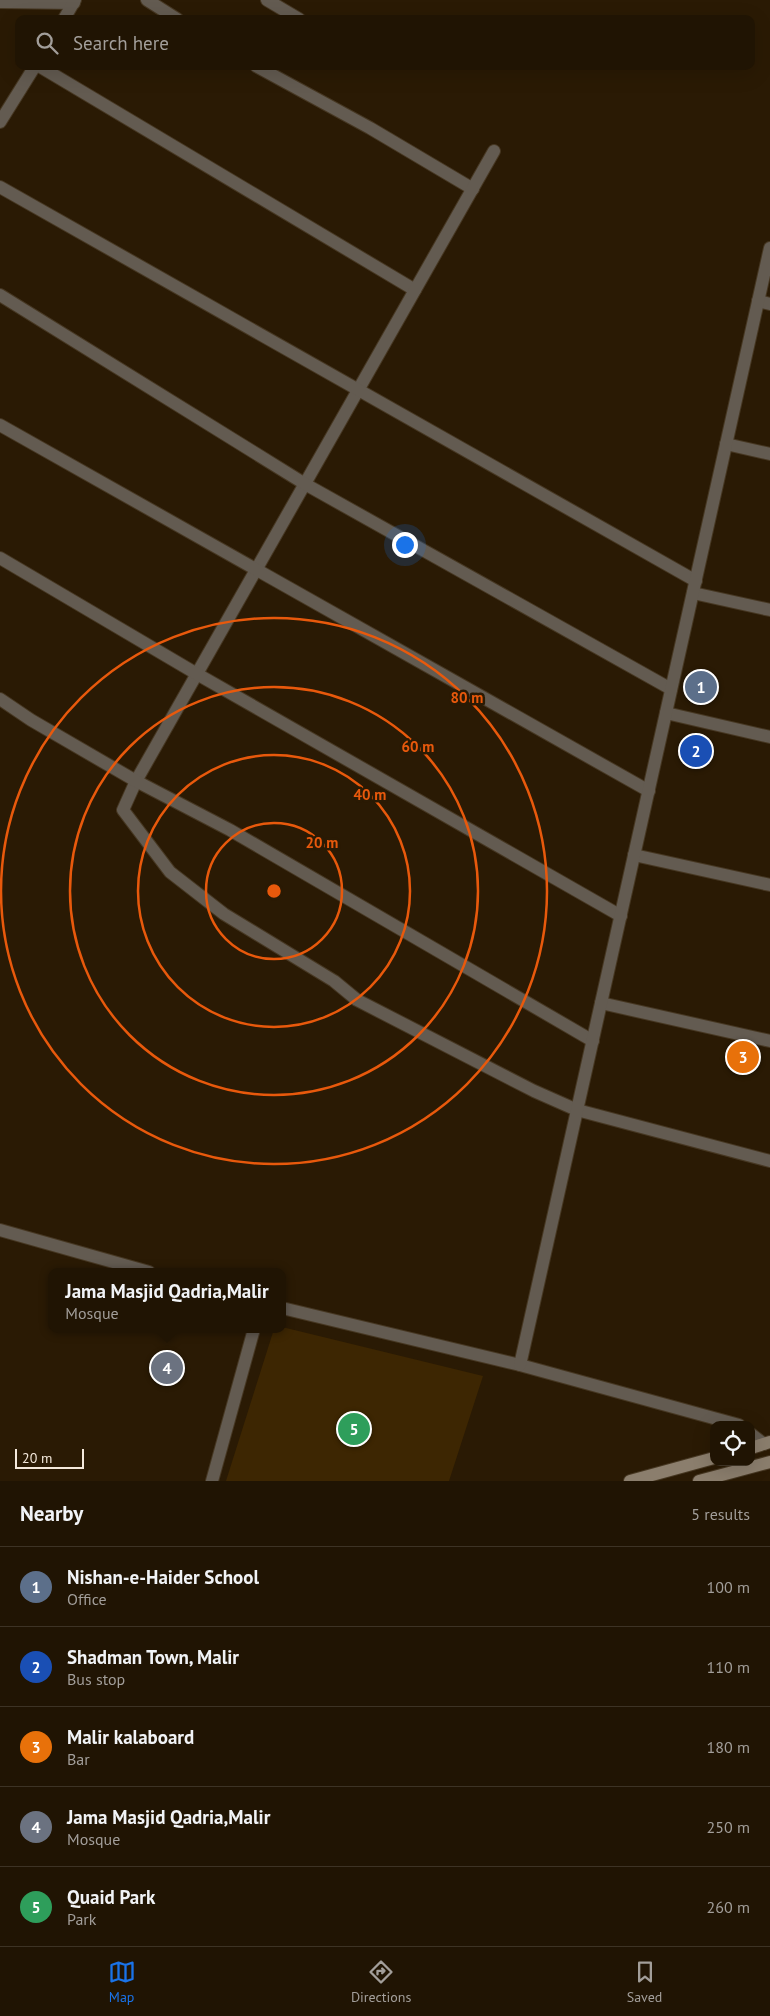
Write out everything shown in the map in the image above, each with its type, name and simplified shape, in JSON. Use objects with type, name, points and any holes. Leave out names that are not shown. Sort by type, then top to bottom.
[{"type":"main road","points":[[630,1481],[710,1459]]},
{"type":"main road","points":[[699,1481],[770,1462]]},
{"type":"street","points":[[147,0],[171,15]]},
{"type":"street","points":[[267,0],[292,15]]},
{"type":"street","points":[[0,2],[74,1],[66,15]]},
{"type":"street","points":[[0,122],[32,70]]},
{"type":"street","points":[[46,70],[414,290]]},
{"type":"street","points":[[263,70],[370,128],[473,189]]},
{"type":"street","points":[[494,151],[136,782],[123,810],[170,872],[224,914],[334,982],[357,1000],[534,1091],[577,1110],[770,1161]]},
{"type":"street","points":[[0,187],[358,390],[694,587],[770,610]]},
{"type":"street","points":[[520,1366],[726,444],[764,302],[770,248]]},
{"type":"street","points":[[0,295],[305,484],[671,689]]},
{"type":"street","points":[[0,424],[649,791]]},
{"type":"street","points":[[726,444],[770,454]]},
{"type":"street","points":[[0,558],[197,674],[621,916]]},
{"type":"street","points":[[0,699],[136,782],[238,835],[593,1041]]},
{"type":"street","points":[[666,713],[770,737]]},
{"type":"street","points":[[634,855],[770,885]]},
{"type":"street","points":[[601,1003],[770,1041]]},
{"type":"street","points":[[0,1230],[135,1268]]},
{"type":"street","points":[[286,1309],[520,1366],[724,1421]]},
{"type":"street","points":[[212,1481],[253,1333]]},
{"type":"shaded area","points":[[286,1328],[483,1376],[449,1481],[226,1481],[273,1333],[286,1333]]},
{"type":"place","name":"Nishan-e-Haider School","points":[[701,687]]},
{"type":"place","name":"Shadman Town, Malir","points":[[696,751]]},
{"type":"place","name":"Malir kalaboard","points":[[743,1057]]},
{"type":"place","name":"Jama Masjid Qadria,Malir","points":[[167,1368]]},
{"type":"place","name":"Quaid Park","points":[[354,1429]]}]
